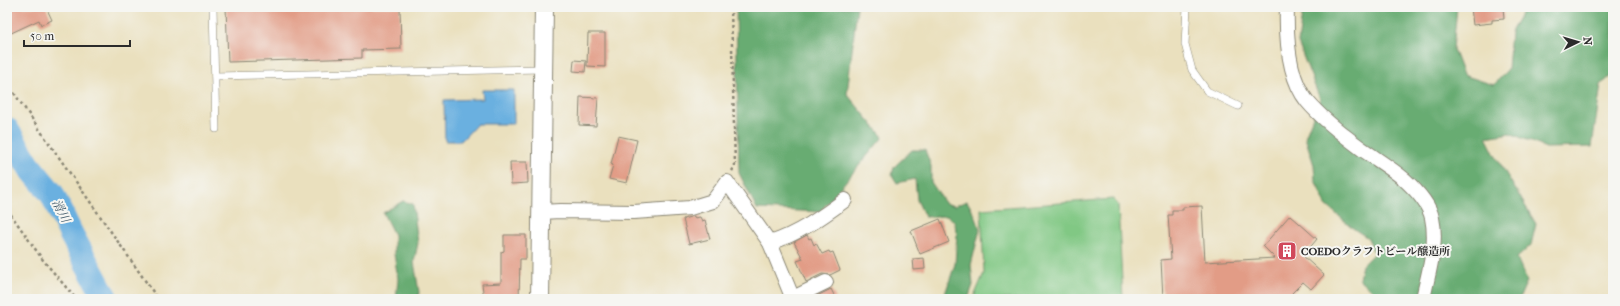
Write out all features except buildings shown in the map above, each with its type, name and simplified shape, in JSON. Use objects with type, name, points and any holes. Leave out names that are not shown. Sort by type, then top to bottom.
[{"type":"street","points":[[540,299],[544,7]]},
{"type":"street","points":[[1288,7],[1287,33],[1289,56],[1297,81],[1306,100],[1319,114],[1360,147],[1396,172],[1414,188],[1426,204],[1432,216],[1435,234],[1423,299]]},
{"type":"street","points":[[541,212],[634,212],[690,208],[712,201],[727,182],[770,243],[793,298],[826,282]]},
{"type":"street","points":[[770,243],[802,229],[825,215],[845,200]]},
{"type":"lane","points":[[213,7],[216,128]]},
{"type":"lane","points":[[1188,7],[1185,44],[1192,70],[1207,91],[1238,106]]},
{"type":"lane","points":[[215,76],[544,69]]},
{"type":"path","points":[[727,182],[735,166],[731,7]]},
{"type":"path","points":[[7,84],[158,299]]},
{"type":"path","points":[[7,209],[43,260],[76,299]]},
{"type":"green space","points":[[736,7],[857,7],[847,94],[883,137],[820,212],[757,209],[739,173]]},
{"type":"green space","points":[[1303,7],[1457,7],[1453,49],[1463,75],[1494,85],[1508,69],[1511,32],[1523,10],[1528,7],[1613,7],[1613,74],[1601,85],[1592,147],[1546,148],[1510,133],[1486,137],[1536,224],[1531,245],[1517,258],[1527,281],[1519,299],[1381,299],[1359,279],[1362,265],[1374,253],[1368,238],[1354,229],[1326,205],[1315,180],[1314,165],[1305,137],[1320,99],[1298,43]]},
{"type":"green space","points":[[912,150],[925,150],[931,166],[931,182],[945,203],[954,206],[967,201],[975,215],[980,229],[971,265],[973,285],[968,299],[935,299],[944,297],[955,264],[957,234],[954,221],[947,216],[925,217],[917,200],[915,179],[897,183],[892,175],[894,167]]},
{"type":"green space","points":[[1113,199],[1118,205],[1123,299],[973,299],[984,273],[981,209]]},
{"type":"green space","points":[[403,201],[413,204],[418,243],[414,262],[419,292],[418,299],[396,299],[398,279],[394,254],[394,235],[383,213]]},
{"type":"water","points":[[482,90],[514,90],[514,124],[477,124],[461,141],[445,141],[444,100],[483,99]]},
{"type":"waterway","name":"滑川","points":[[7,130],[29,166],[52,194],[71,234],[106,299]]},
{"type":"place","name":"COEDOクラフトビール醸造所","points":[[1287,251]]}]
